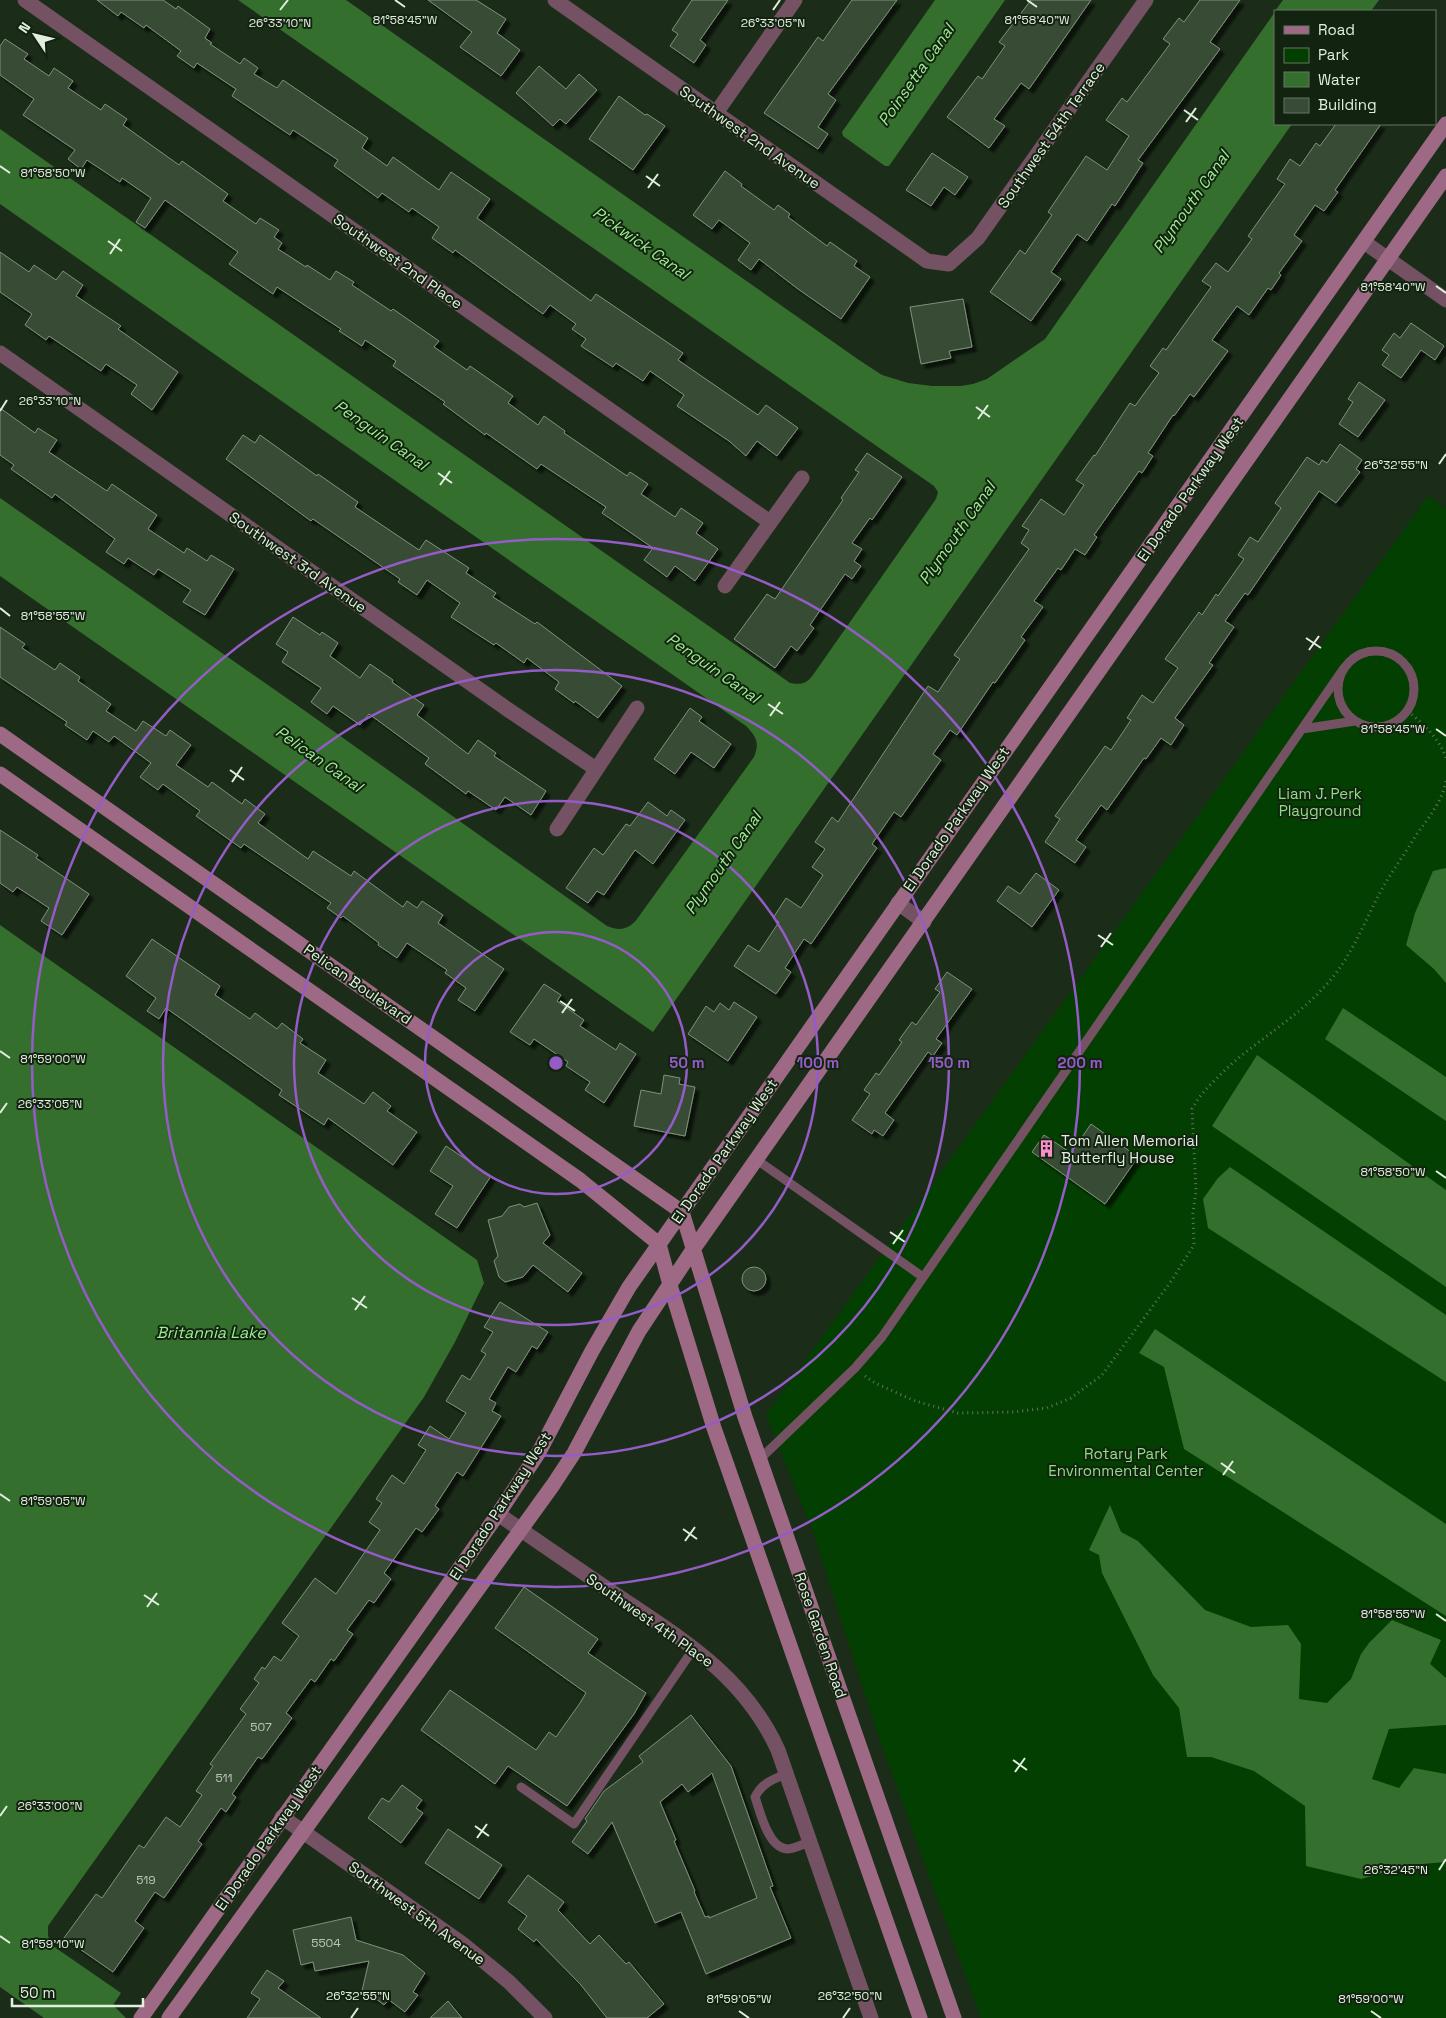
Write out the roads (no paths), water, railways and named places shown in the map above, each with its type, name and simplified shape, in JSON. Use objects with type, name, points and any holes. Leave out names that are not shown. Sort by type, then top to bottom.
[{"type":"street","name":"Southwest 2nd Place","points":[[25,0],[770,522]]},
{"type":"street","name":"Southwest 2nd Avenue","points":[[555,0],[927,261],[949,264]]},
{"type":"street","points":[[716,114],[795,0]]},
{"type":"street","name":"Southwest 54th Terrace","points":[[949,264],[978,238],[1146,0]]},
{"type":"street","name":"El Dorado Parkway West","points":[[142,2015],[498,1514],[539,1452],[592,1351],[629,1287],[1446,124]]},
{"type":"street","name":"El Dorado Parkway West","points":[[169,2018],[521,1530],[574,1453],[639,1331],[692,1250],[1446,176]]},
{"type":"street","points":[[1364,242],[1446,300]]},
{"type":"street","name":"Southwest 3rd Avenue","points":[[0,353],[493,699],[596,769]]},
{"type":"street","points":[[725,586],[802,478]]},
{"type":"street","points":[[557,828],[637,708]]},
{"type":"street","name":"Pelican Boulevard","points":[[0,734],[682,1212]]},
{"type":"street","points":[[0,774],[573,1175],[659,1244],[714,1428],[920,2018]]},
{"type":"street","points":[[898,903],[924,922]]},
{"type":"street","points":[[682,1212],[692,1250]]},
{"type":"street","name":"Rose Garden Road","points":[[692,1250],[760,1458],[954,2018]]},
{"type":"street","name":"Southwest 4th Place","points":[[498,1514],[694,1648],[726,1675],[770,1733],[786,1774]]},
{"type":"street","points":[[786,1774],[871,2018]]},
{"type":"street","name":"Southwest 5th Avenue","points":[[282,1817],[472,1951],[509,1982],[545,2018]]},
{"type":"lane","points":[[760,1458],[855,1368],[882,1337],[1344,668],[1354,658],[1366,652],[1379,651],[1392,654],[1398,658],[1411,672],[1414,685],[1413,698],[1408,711],[1400,720],[1377,728],[1355,721],[1346,713],[1340,702],[1339,678],[1344,668]]},
{"type":"lane","points":[[1302,729],[1355,721]]},
{"type":"lane","points":[[757,1160],[923,1277]]},
{"type":"lane","points":[[521,1787],[574,1824],[694,1648]]},
{"type":"lane","points":[[786,1774],[770,1780],[760,1787],[755,1797],[770,1839],[783,1849],[789,1849],[810,1842]]},
{"type":"water","points":[[238,0],[346,0],[859,360],[882,375],[908,383],[932,386],[961,386],[987,379],[1045,339],[1274,13],[1274,125],[1291,125],[653,1032],[0,576],[0,498],[612,928],[620,929],[627,927],[637,919],[754,757],[757,748],[756,740],[746,726],[0,204],[0,129],[790,683],[803,683],[813,675],[936,499],[938,492],[934,486]]},
{"type":"water","name":"Poinsetta Canal","points":[[935,0],[1005,0],[889,166],[885,166],[843,136],[842,132]]},
{"type":"water","points":[[1283,0],[1379,0],[1372,10],[1276,10]]},
{"type":"water","points":[[1446,868],[1446,983],[1434,969],[1406,945],[1415,913],[1433,871]]},
{"type":"water","name":"Britannia Lake","points":[[0,925],[477,1260],[484,1283],[455,1342],[424,1397],[48,1926],[48,1936],[53,1946],[121,1993],[113,2005],[126,2018],[44,2018],[0,1987]]},
{"type":"water","points":[[1343,1008],[1446,1077],[1446,1121],[1325,1039]]},
{"type":"water","points":[[1257,1055],[1446,1190],[1446,1287],[1212,1126]]},
{"type":"water","points":[[1230,1167],[1446,1315],[1446,1382],[1208,1228],[1203,1199],[1218,1178]]},
{"type":"water","points":[[1155,1329],[1446,1524],[1446,1616],[1184,1449],[1164,1367],[1139,1353]]},
{"type":"water","points":[[1110,1505],[1121,1532],[1138,1541],[1205,1610],[1251,1627],[1288,1625],[1301,1644],[1299,1699],[1327,1703],[1351,1679],[1361,1654],[1392,1620],[1441,1640],[1430,1664],[1446,1678],[1446,1725],[1389,1729],[1372,1779],[1399,1788],[1414,1768],[1446,1774],[1446,1862],[1410,1865],[1361,1879],[1306,1866],[1305,1806],[1254,1771],[1211,1757],[1187,1757],[1179,1708],[1153,1675],[1102,1573],[1099,1555],[1089,1550]]},
{"type":"place","name":"Tom Allen Memorial Butterfly House","points":[[1047,1149]]},
{"type":"water label","name":"Plymouth Canal","points":[[1191,202]]},
{"type":"water label","name":"Pickwick Canal","points":[[641,243]]},
{"type":"water label","name":"Penguin Canal","points":[[381,435]]},
{"type":"water label","name":"Plymouth Canal","points":[[957,533]]},
{"type":"water label","name":"Penguin Canal","points":[[713,668]]},
{"type":"water label","name":"Pelican Canal","points":[[319,759]]},
{"type":"water label","name":"Plymouth Canal","points":[[723,863]]},
{"type":"park label","name":"Liam J. Perk Playground","points":[[1320,802]]},
{"type":"park label","name":"Rotary Park Environmental Center","points":[[1126,1462]]}]
